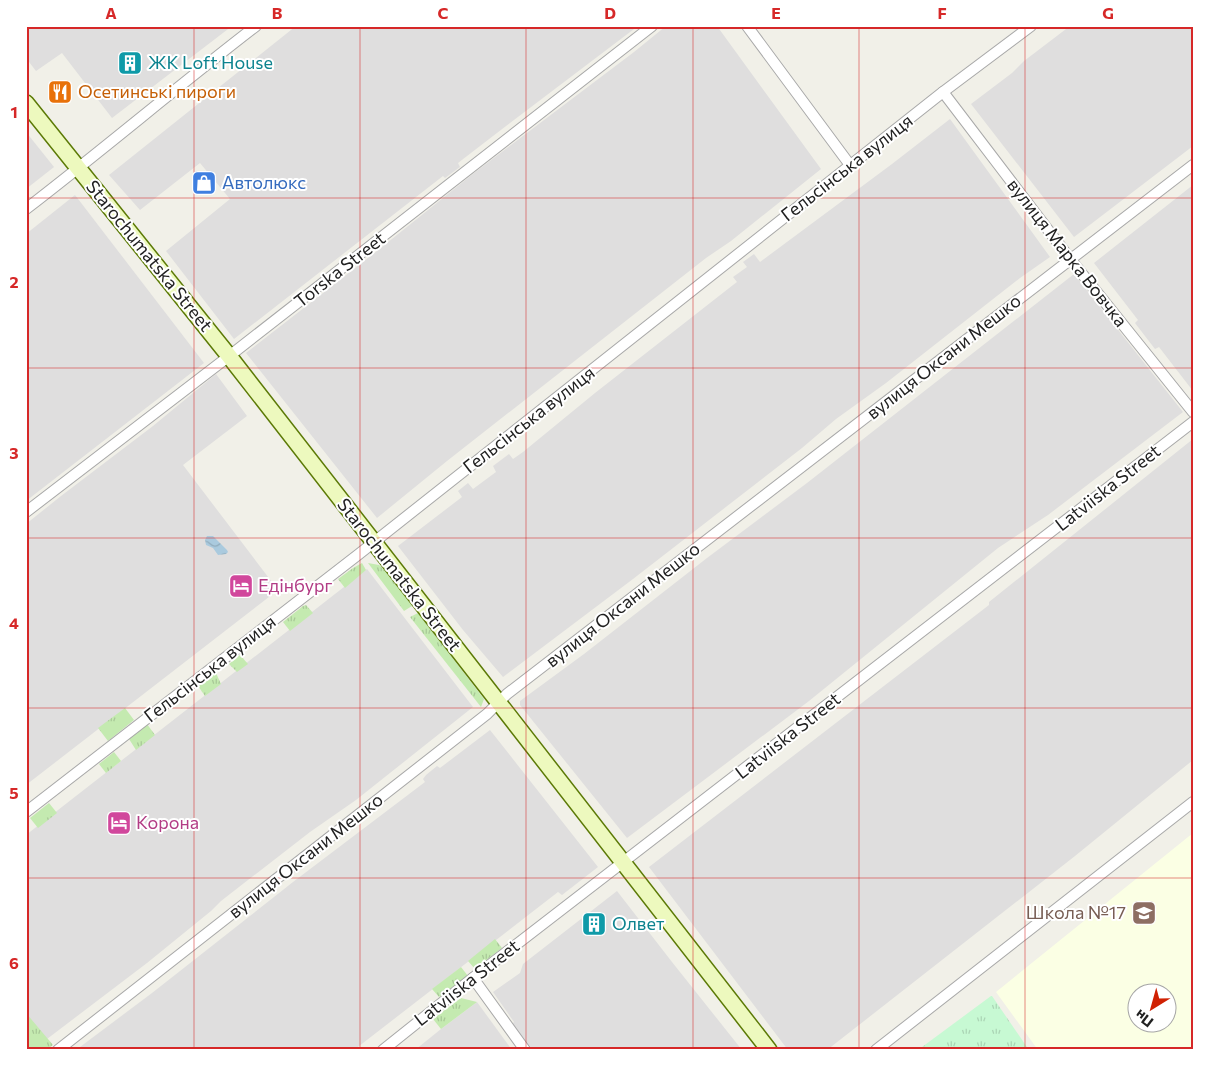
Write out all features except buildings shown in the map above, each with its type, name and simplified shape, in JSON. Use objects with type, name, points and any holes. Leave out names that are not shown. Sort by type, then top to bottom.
[{"type":"street","points":[[26,209],[256,26]]},
{"type":"street","name":"Torska Street","points":[[26,512],[652,26]]},
{"type":"street","points":[[747,26],[850,165]]},
{"type":"street","name":"Гельсінська вулиця","points":[[26,812],[374,543],[850,165],[1031,26]]},
{"type":"street","name":"вулиця Марка Вовчка","points":[[943,92],[1071,260],[1193,412]]},
{"type":"street","name":"Starochumatska Street","points":[[26,103],[229,356],[769,1050]]},
{"type":"street","name":"вулиця Оксани Мешко","points":[[58,1050],[487,714],[498,702],[531,676],[1193,165]]},
{"type":"street","name":"Latviiska Street","points":[[386,1049],[473,978],[1193,422]]},
{"type":"street","points":[[876,1050],[1193,802]]},
{"type":"street","points":[[473,978],[525,1050]]},
{"type":"shaded area","points":[[26,26],[232,26],[112,118],[62,53],[36,71],[26,58]]},
{"type":"shaded area","points":[[296,26],[638,26],[458,163],[460,167],[445,178],[443,176],[234,339],[166,251],[230,199],[200,163],[140,210],[109,175]]},
{"type":"shaded area","points":[[666,26],[717,26],[821,169],[447,461],[377,518],[246,353],[474,173]]},
{"type":"shaded area","points":[[1070,26],[1193,26],[1193,146],[1074,237],[971,104]]},
{"type":"shaded area","points":[[950,119],[1050,257],[836,419],[802,448],[633,579],[503,677],[463,630],[398,546],[462,497],[458,491],[468,483],[473,489],[496,472],[493,466],[509,454],[513,459],[523,452],[737,282],[733,277],[747,267],[743,262],[754,254],[760,262]]},
{"type":"shaded area","points":[[26,132],[54,167],[26,189]]},
{"type":"shaded area","points":[[1193,185],[1193,391],[1159,347],[1155,349],[1135,323],[1138,320],[1094,263]]},
{"type":"shaded area","points":[[75,195],[204,363],[26,501],[26,234]]},
{"type":"shaded area","points":[[1074,274],[1183,412],[1048,515],[998,548],[809,701],[627,838],[520,705],[520,701],[807,483]]},
{"type":"shaded area","points":[[216,374],[247,416],[183,465],[278,590],[26,785],[26,524],[153,426]]},
{"type":"shaded area","points":[[1193,439],[1193,760],[1075,856],[827,1050],[788,1050],[649,867],[989,605],[989,602]]},
{"type":"shaded area","points":[[367,569],[473,707],[356,800],[310,832],[221,901],[147,963],[47,1039],[26,1014],[26,835]]},
{"type":"shaded area","points":[[490,730],[598,867],[562,895],[558,892],[354,1050],[76,1050],[425,782],[423,779],[426,775],[437,766],[440,768]]},
{"type":"shaded area","name":"Школа №17","points":[[1193,833],[1193,1050],[1038,1050],[996,992]]},
{"type":"shaded area","points":[[617,891],[742,1050],[529,1050],[511,1025],[514,1022],[493,992],[520,973],[523,964]]},
{"type":"shaded area","points":[[477,1002],[512,1050],[415,1050],[441,1029]]},
{"type":"green space","points":[[362,563],[366,570],[345,588],[338,579]]},
{"type":"green space","points":[[368,563],[379,565],[388,573],[412,606],[404,611]]},
{"type":"green space","points":[[306,605],[313,613],[290,631],[283,622]]},
{"type":"green space","points":[[418,613],[484,699],[481,707],[410,617]]},
{"type":"green space","points":[[240,655],[248,664],[237,672],[229,664]]},
{"type":"green space","points":[[216,673],[221,684],[205,696],[198,686]]},
{"type":"green space","points":[[125,708],[134,720],[108,741],[98,728]]},
{"type":"green space","points":[[147,724],[155,735],[136,750],[129,739]]},
{"type":"green space","points":[[114,752],[121,761],[106,773],[99,764]]},
{"type":"green space","points":[[49,803],[57,813],[38,828],[30,818]]},
{"type":"green space","points":[[495,939],[502,948],[475,969],[468,961]]},
{"type":"green space","points":[[461,967],[468,976],[439,997],[432,989]]},
{"type":"green space","points":[[991,996],[1029,1050],[918,1050]]},
{"type":"green space","points":[[461,998],[477,1002],[441,1029],[433,1019]]},
{"type":"green space","points":[[26,1013],[53,1045],[46,1050],[30,1050],[26,1045]]},
{"type":"water","points":[[207,536],[213,536],[228,552],[218,555],[213,548],[206,545],[205,540]]},
{"type":"place","name":"ЖК Loft House","points":[[130,63]]},
{"type":"place","name":"Осетинські пироги","points":[[60,92]]},
{"type":"place","name":"Автолюкс","points":[[204,183]]},
{"type":"place","name":"Едінбург","points":[[241,586]]},
{"type":"place","name":"Корона","points":[[119,823]]},
{"type":"place","name":"Школа №17","points":[[1144,913]]},
{"type":"place","name":"Олвет","points":[[594,924]]}]
